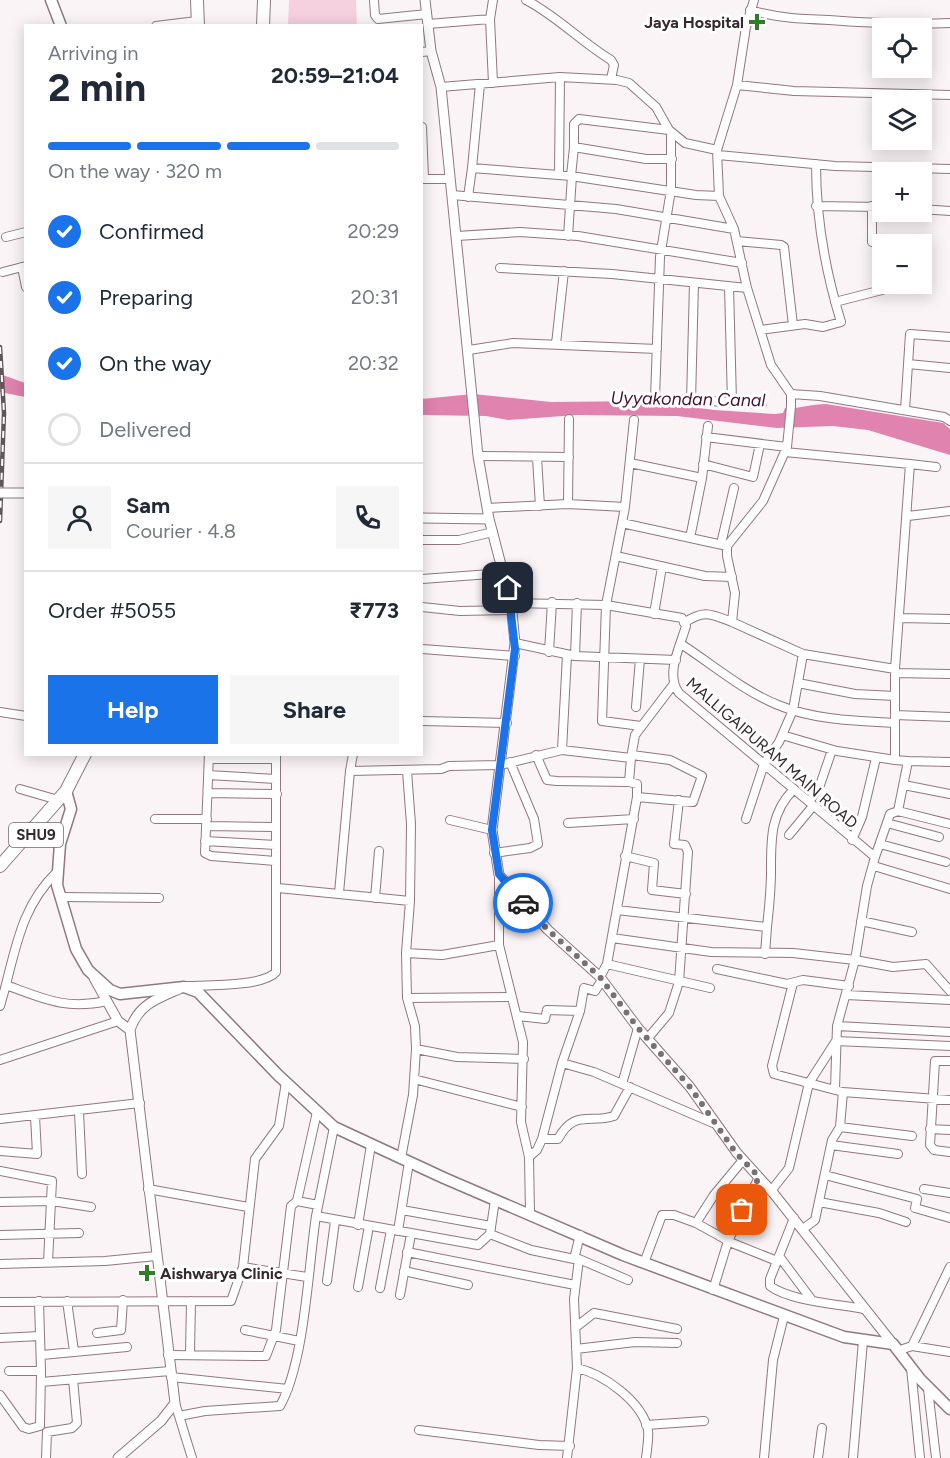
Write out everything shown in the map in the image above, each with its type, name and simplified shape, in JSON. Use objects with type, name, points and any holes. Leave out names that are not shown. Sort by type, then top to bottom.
[{"type":"main road","points":[[51,0],[61,24]]},
{"type":"main road","points":[[197,0],[197,23]]},
{"type":"main road","points":[[263,24],[264,0]]},
{"type":"main road","name":"SHU9","points":[[0,874],[46,824],[84,756]]},
{"type":"main road","points":[[62,796],[71,809],[60,844],[57,872],[60,897],[76,949],[94,978],[110,990],[120,993],[184,987],[198,992],[286,1082],[334,1127],[495,1200],[713,1290],[863,1341],[897,1347],[928,1389],[950,1409]]},
{"type":"main road","name":"SHU9","points":[[0,866],[62,796]]},
{"type":"street","points":[[374,0],[375,15],[378,19],[412,24]]},
{"type":"street","points":[[425,0],[426,51],[441,87],[478,456],[488,513],[511,607],[515,644],[492,830],[499,874],[499,945],[518,1016],[524,1059],[522,1132],[529,1157],[530,1214]]},
{"type":"street","points":[[492,83],[490,19],[493,0]]},
{"type":"street","points":[[526,0],[548,13],[566,30],[611,60],[614,65],[611,79]]},
{"type":"street","points":[[724,545],[764,501],[786,449],[790,432],[790,394],[771,365],[747,288],[734,229],[719,196],[718,153],[737,85],[750,10],[754,0]]},
{"type":"street","points":[[750,10],[768,16],[808,19],[911,25],[950,23]]},
{"type":"street","points":[[426,26],[490,19]]},
{"type":"street","points":[[559,174],[560,77]]},
{"type":"street","points":[[441,87],[560,77],[611,79],[629,83],[656,107],[670,131],[685,143],[718,153],[816,164],[950,169]]},
{"type":"street","points":[[468,197],[480,84]]},
{"type":"street","points":[[737,85],[794,91],[950,95]]},
{"type":"street","points":[[568,236],[574,124],[579,119],[670,131]]},
{"type":"street","points":[[670,131],[671,190],[661,249],[655,398],[762,404]]},
{"type":"street","points":[[574,147],[646,159],[672,159]]},
{"type":"street","points":[[760,330],[793,325],[823,327],[841,322],[826,269],[816,206],[816,164]]},
{"type":"street","points":[[472,168],[559,174],[696,195],[719,196]]},
{"type":"street","points":[[423,179],[449,179]]},
{"type":"street","points":[[452,195],[570,204],[734,229]]},
{"type":"street","points":[[816,206],[872,206]]},
{"type":"street","points":[[932,210],[950,211]]},
{"type":"street","points":[[6,237],[24,232]]},
{"type":"street","points":[[457,236],[520,232],[568,236],[661,249],[742,264]]},
{"type":"street","points":[[737,242],[784,247],[793,325]]},
{"type":"street","points":[[3,272],[24,266]]},
{"type":"street","points":[[500,268],[564,271],[747,288]]},
{"type":"street","points":[[556,344],[564,271]]},
{"type":"street","points":[[691,401],[694,283]]},
{"type":"street","points":[[729,286],[732,402]]},
{"type":"street","points":[[835,302],[872,293]]},
{"type":"street","points":[[905,410],[910,334],[950,337]]},
{"type":"street","points":[[469,350],[513,343],[657,349]]},
{"type":"street","points":[[908,364],[950,368]]},
{"type":"street","points":[[790,394],[820,396],[905,410],[945,417],[950,421]]},
{"type":"street","points":[[568,504],[569,419]]},
{"type":"street","points":[[634,420],[625,507],[606,605],[602,721],[641,726]]},
{"type":"street","points":[[690,538],[702,478],[708,426]]},
{"type":"street","points":[[706,437],[936,467]]},
{"type":"street","points":[[703,464],[753,477],[760,444]]},
{"type":"street","points":[[478,456],[537,458],[569,456]]},
{"type":"street","points":[[537,458],[540,506]]},
{"type":"street","points":[[630,463],[702,478]]},
{"type":"street","points":[[895,760],[895,671],[910,464]]},
{"type":"street","points":[[732,622],[735,593],[724,545],[734,488]]},
{"type":"street","points":[[0,493],[24,493]]},
{"type":"street","points":[[423,518],[568,504],[625,507]]},
{"type":"street","points":[[908,516],[950,512]]},
{"type":"street","points":[[622,523],[724,545]]},
{"type":"street","points":[[423,540],[459,540],[493,532]]},
{"type":"street","points":[[616,556],[705,576],[732,577]]},
{"type":"street","points":[[654,614],[662,567]]},
{"type":"street","points":[[423,579],[504,573]]},
{"type":"street","points":[[549,652],[552,602]]},
{"type":"street","points":[[423,607],[460,611],[552,602],[577,603],[606,605],[682,618],[684,623],[696,614],[706,613],[732,622],[803,654],[895,671],[950,674]]},
{"type":"street","points":[[562,750],[577,603]]},
{"type":"street","points":[[899,618],[950,619]]},
{"type":"street","name":"MALLIGAIPURAM MAIN ROAD","points":[[684,623],[686,627],[676,660],[673,685],[679,693],[794,789],[875,862],[950,889]]},
{"type":"street","points":[[515,644],[571,656],[676,660]]},
{"type":"street","points":[[681,644],[757,695],[793,711],[851,720],[950,717]]},
{"type":"street","points":[[423,649],[515,656]]},
{"type":"street","points":[[746,819],[764,764],[782,735],[793,711],[803,654]]},
{"type":"street","points":[[636,707],[640,659]]},
{"type":"street","points":[[798,683],[855,694],[895,696]]},
{"type":"street","points":[[629,782],[635,735],[673,685]]},
{"type":"street","points":[[0,712],[24,716]]},
{"type":"street","points":[[423,722],[507,723]]},
{"type":"street","points":[[782,735],[832,750],[876,758],[950,762]]},
{"type":"street","points":[[350,771],[407,771],[446,769],[449,766],[500,765],[562,750],[660,758],[702,774],[695,801],[637,797]]},
{"type":"street","points":[[789,835],[811,804],[832,750]]},
{"type":"street","points":[[529,1157],[537,1150],[542,1139],[562,1063],[580,1011],[584,988],[595,990],[607,964],[637,797],[637,784],[629,782],[546,780],[536,755]]},
{"type":"street","points":[[339,893],[352,756]]},
{"type":"street","points":[[192,1458],[175,1403],[148,1189],[141,1103],[130,1030],[134,1018],[147,1004],[184,987],[252,982],[270,978],[276,972],[278,888],[275,861],[276,757],[209,757],[205,841],[208,855],[275,861]]},
{"type":"street","points":[[852,840],[862,817],[876,758]]},
{"type":"street","points":[[898,811],[909,761]]},
{"type":"street","points":[[494,853],[530,848],[538,844],[534,819],[510,762]]},
{"type":"street","points":[[380,1288],[394,1231],[402,1210],[416,1049],[415,1026],[407,998],[406,953],[410,902],[411,824],[407,771]]},
{"type":"street","points":[[208,775],[276,778]]},
{"type":"street","points":[[904,784],[950,794]]},
{"type":"street","points":[[20,789],[62,796]]},
{"type":"street","points":[[765,954],[771,830],[780,807],[794,789]]},
{"type":"street","points":[[208,793],[277,794]]},
{"type":"street","points":[[648,1038],[669,1013],[679,982],[683,948],[687,848],[674,844],[679,800]]},
{"type":"street","points":[[803,1229],[815,1220],[831,1145],[840,1127],[837,1026],[855,960],[867,886],[890,814],[898,811],[950,824]]},
{"type":"street","points":[[155,819],[276,827]]},
{"type":"street","points":[[568,823],[634,819]]},
{"type":"street","points":[[450,820],[492,830]]},
{"type":"street","points":[[887,823],[939,837]]},
{"type":"street","points":[[205,841],[276,845]]},
{"type":"street","points":[[880,843],[946,862]]},
{"type":"street","points":[[375,898],[379,850]]},
{"type":"street","points":[[626,856],[654,863],[652,890],[686,894]]},
{"type":"street","points":[[0,1006],[21,925],[32,902],[57,872]]},
{"type":"street","points":[[499,874],[548,930],[601,979],[638,1028],[690,1087],[713,1123],[794,1218],[863,1309],[897,1347],[912,1346],[950,1352]]},
{"type":"street","points":[[278,888],[410,902]]},
{"type":"street","points":[[60,897],[159,898]]},
{"type":"street","points":[[617,910],[767,927]]},
{"type":"street","points":[[861,921],[912,932]]},
{"type":"street","points":[[612,938],[711,952],[793,953],[893,967],[926,964],[950,991]]},
{"type":"street","points":[[406,953],[442,955],[499,945]]},
{"type":"street","points":[[607,964],[710,988]]},
{"type":"street","points":[[717,969],[793,983],[803,980],[849,986]]},
{"type":"street","points":[[94,978],[118,1021],[130,1030]]},
{"type":"street","points":[[793,983],[772,1069],[776,1075],[839,1091],[950,1100]]},
{"type":"street","points":[[6,985],[55,1004],[86,1005],[107,1000]]},
{"type":"street","points":[[846,995],[950,1000]]},
{"type":"street","points":[[407,998],[512,997]]},
{"type":"street","points":[[518,1016],[545,1019],[546,1010],[580,1011]]},
{"type":"street","points":[[0,1060],[118,1021]]},
{"type":"street","points":[[837,1026],[950,1032]]},
{"type":"street","points":[[622,1084],[638,1028]]},
{"type":"street","points":[[771,1191],[789,1168],[809,1083],[836,1041]]},
{"type":"street","points":[[836,1041],[950,1046]]},
{"type":"street","points":[[416,1049],[457,1057],[524,1059]]},
{"type":"street","points":[[950,1061],[935,1061],[930,1129],[931,1149],[950,1152]]},
{"type":"street","points":[[562,1063],[630,1087],[713,1123]]},
{"type":"street","points":[[414,1079],[522,1107]]},
{"type":"street","points":[[0,1302],[231,1301],[243,1267],[249,1232],[248,1207],[255,1159],[279,1126],[286,1082]]},
{"type":"street","points":[[542,1139],[558,1139],[567,1126],[578,1119],[614,1116],[630,1087]]},
{"type":"street","points":[[0,1119],[79,1112],[141,1103]]},
{"type":"street","points":[[79,1112],[82,1174]]},
{"type":"street","points":[[168,1354],[263,1357],[274,1337],[291,1206],[297,1201],[317,1112]]},
{"type":"street","points":[[0,1151],[37,1154],[35,1116]]},
{"type":"street","points":[[179,1416],[205,1411],[276,1408],[288,1389],[299,1341],[316,1216],[334,1127]]},
{"type":"street","points":[[840,1127],[912,1136]]},
{"type":"street","points":[[930,1129],[950,1130]]},
{"type":"street","points":[[358,1225],[372,1145]]},
{"type":"street","points":[[831,1145],[898,1154]]},
{"type":"street","points":[[696,1223],[714,1195],[743,1160]]},
{"type":"street","points":[[0,1172],[52,1181],[48,1262]]},
{"type":"street","points":[[825,1175],[917,1199],[915,1208],[950,1218]]},
{"type":"street","points":[[713,1290],[729,1241],[759,1177]]},
{"type":"street","points":[[148,1189],[248,1207]]},
{"type":"street","points":[[924,1189],[950,1193]]},
{"type":"street","points":[[316,1216],[478,1245],[490,1230],[495,1200]]},
{"type":"street","points":[[0,1202],[52,1201],[91,1207]]},
{"type":"street","points":[[297,1201],[318,1205]]},
{"type":"street","points":[[819,1202],[879,1213],[906,1222]]},
{"type":"street","points":[[402,1210],[490,1230],[531,1250],[577,1259],[628,1280]]},
{"type":"street","points":[[644,1263],[662,1215],[675,1215],[696,1223],[729,1241],[778,1258],[811,1299]]},
{"type":"street","points":[[794,1218],[770,1279],[770,1287],[811,1299],[863,1309]]},
{"type":"street","points":[[327,1281],[336,1221]]},
{"type":"street","points":[[358,1287],[369,1226]]},
{"type":"street","points":[[0,1235],[79,1233]]},
{"type":"street","points":[[400,1294],[411,1234]]},
{"type":"street","points":[[567,1458],[577,1368],[575,1285],[580,1235]]},
{"type":"street","points":[[407,1252],[575,1285]]},
{"type":"street","points":[[0,1264],[105,1262],[156,1256]]},
{"type":"street","points":[[243,1267],[307,1277]]},
{"type":"street","points":[[912,1346],[933,1308],[950,1267]]},
{"type":"street","points":[[404,1271],[468,1285]]},
{"type":"street","points":[[97,1333],[121,1330],[123,1300]]},
{"type":"street","points":[[0,1395],[23,1427],[29,1430],[38,1428],[42,1423],[39,1301]]},
{"type":"street","points":[[67,1301],[74,1351]]},
{"type":"street","points":[[190,1353],[191,1301]]},
{"type":"street","points":[[576,1327],[594,1313],[677,1329]]},
{"type":"street","points":[[764,1458],[773,1360],[784,1316]]},
{"type":"street","points":[[245,1330],[299,1341]]},
{"type":"street","points":[[0,1338],[40,1336]]},
{"type":"street","points":[[852,1458],[863,1341]]},
{"type":"street","points":[[576,1349],[635,1342],[677,1343]]},
{"type":"street","points":[[42,1355],[127,1347]]},
{"type":"street","points":[[577,1368],[609,1381],[637,1410],[648,1431],[646,1458]]},
{"type":"street","points":[[911,1368],[920,1458]]},
{"type":"street","points":[[9,1371],[41,1371]]},
{"type":"street","points":[[41,1382],[171,1374],[288,1389]]},
{"type":"street","points":[[46,1458],[47,1432],[72,1428],[77,1423],[73,1379]]},
{"type":"street","points":[[928,1389],[936,1458]]},
{"type":"street","points":[[118,1458],[161,1421],[175,1403]]},
{"type":"street","points":[[646,1425],[704,1421]]},
{"type":"street","points":[[818,1458],[822,1428]]},
{"type":"street","points":[[419,1430],[539,1445],[570,1446]]},
{"type":"shaded area","points":[[289,0],[356,0],[357,24],[288,24]]},
{"type":"shaded area","points":[[0,374],[24,383],[24,397],[0,392]]},
{"type":"shaded area","points":[[473,394],[551,402],[648,401],[714,410],[775,414],[783,413],[785,408],[826,404],[943,423],[950,429],[950,455],[868,430],[833,426],[777,428],[677,416],[577,415],[508,420],[486,416],[423,415],[423,399]]},
{"type":"railway","points":[[0,347],[4,413],[0,521]]},
{"type":"way so far","points":[[523,903],[548,930],[600,977],[621,1008],[690,1087],[736,1153],[759,1177],[742,1210]]},
{"type":"place","name":"Jaya Hospital","points":[[757,22]]},
{"type":"place","name":"Aishwarya Clinic","points":[[147,1273]]},
{"type":"route","points":[[508,588],[515,649],[492,830],[499,874],[523,903]]},
{"type":"water label","name":"Uyyakondan Canal","points":[[688,399]]}]
